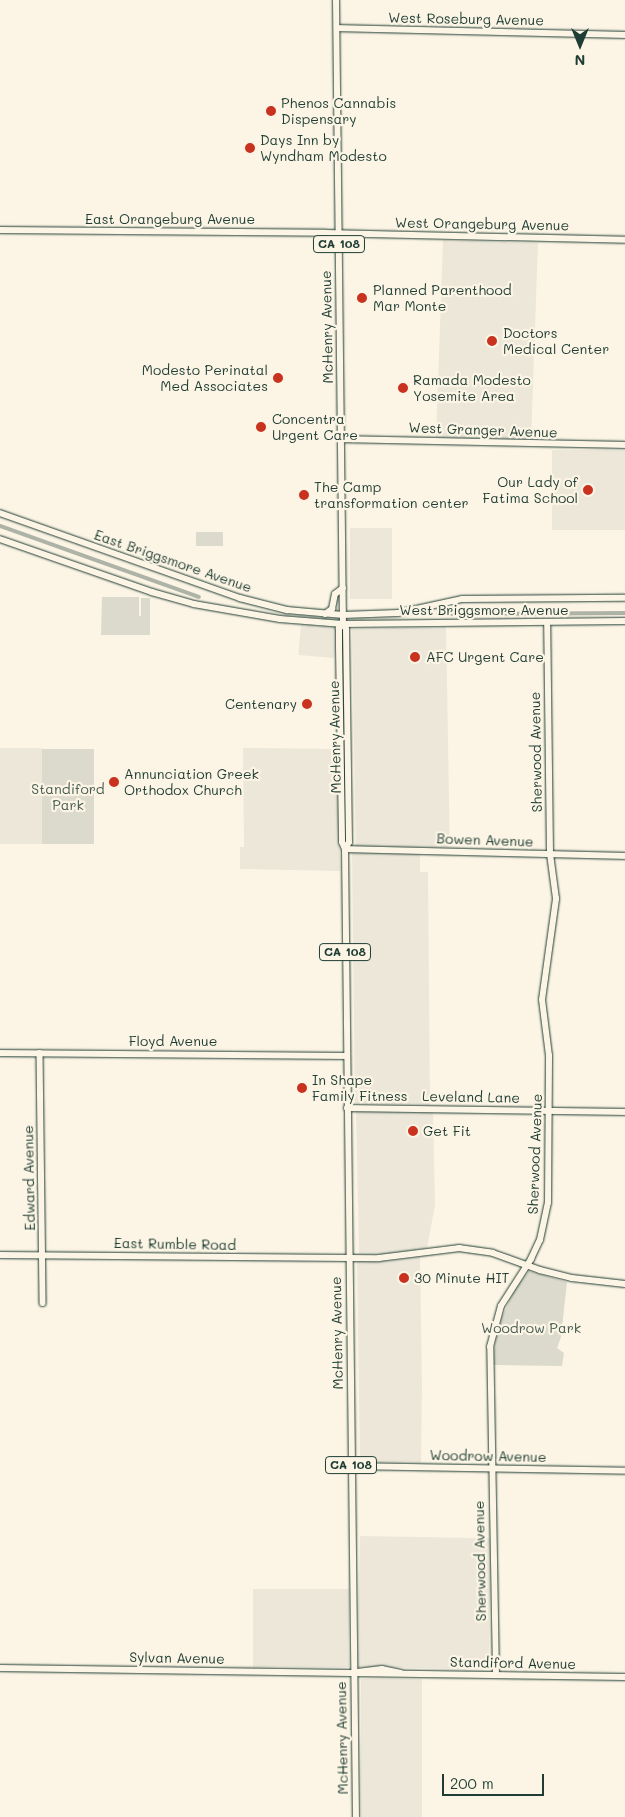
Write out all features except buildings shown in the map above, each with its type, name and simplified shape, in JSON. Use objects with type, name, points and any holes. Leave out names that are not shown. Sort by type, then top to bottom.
[{"type":"main road","name":"McHenry Avenue","points":[[336,0],[342,588],[343,624],[346,628],[349,842],[345,849],[356,1817]]},
{"type":"main road","points":[[325,614],[332,609],[335,594],[342,588]]},
{"type":"main road","name":"West Briggsmore Avenue","points":[[343,614],[398,613],[462,599],[625,598]]},
{"type":"main road","name":"West Briggsmore Avenue","points":[[343,624],[625,621]]},
{"type":"street","name":"West Roseburg Avenue","points":[[337,28],[625,35]]},
{"type":"street","name":"East Orangeburg Avenue","points":[[0,230],[339,233]]},
{"type":"street","name":"West Orangeburg Avenue","points":[[339,233],[625,240]]},
{"type":"street","name":"West Granger Avenue","points":[[341,438],[625,445]]},
{"type":"street","name":"East Briggsmore Avenue","points":[[0,513],[240,598],[287,610],[343,614]]},
{"type":"street","name":"East Briggsmore Avenue","points":[[0,539],[152,592],[194,604],[291,620],[343,624]]},
{"type":"street","name":"Sherwood Avenue","points":[[496,1675],[489,1358],[492,1336],[506,1296],[527,1265],[540,1240],[546,1215],[550,1110],[549,1056],[542,1007],[555,910],[550,854],[547,623]]},
{"type":"street","name":"Bowen Avenue","points":[[345,849],[625,856]]},
{"type":"street","name":"Floyd Avenue","points":[[0,1053],[347,1056]]},
{"type":"street","name":"Edward Avenue","points":[[40,1053],[43,1303]]},
{"type":"street","name":"Leveland Lane","points":[[347,1108],[625,1112]]},
{"type":"street","name":"East Rumble Road","points":[[0,1254],[349,1258],[394,1257],[462,1248],[493,1252],[527,1265],[572,1278],[625,1284]]},
{"type":"street","name":"Woodrow Avenue","points":[[352,1466],[625,1471]]},
{"type":"street","name":"Sylvan Avenue","points":[[0,1668],[354,1672]]},
{"type":"street","name":"Standiford Avenue","points":[[354,1672],[382,1669],[401,1673],[625,1678]]},
{"type":"shaded area","name":"Doctors Medical Center","points":[[443,240],[538,243],[531,441],[436,438]]},
{"type":"shaded area","name":"Our Lady of Fatima School","points":[[552,450],[625,450],[625,530],[552,530]]},
{"type":"shaded area","points":[[350,528],[392,528],[392,599],[350,599]]},
{"type":"shaded area","points":[[301,624],[337,627],[334,658],[298,655]]},
{"type":"shaded area","points":[[446,627],[450,847],[356,849],[352,629]]},
{"type":"shaded area","points":[[0,748],[42,748],[42,844],[0,844]]},
{"type":"shaded area","points":[[243,748],[338,749],[340,871],[240,869],[240,847],[244,847]]},
{"type":"shaded area","points":[[352,852],[420,854],[420,872],[428,872],[430,1105],[355,1103]]},
{"type":"shaded area","points":[[356,1111],[433,1112],[435,1205],[427,1248],[389,1254],[359,1254]]},
{"type":"shaded area","points":[[420,1257],[421,1463],[360,1462],[357,1261],[388,1261]]},
{"type":"shaded area","points":[[360,1536],[491,1538],[489,1669],[358,1667]]},
{"type":"shaded area","points":[[253,1589],[349,1589],[349,1667],[253,1667]]},
{"type":"shaded area","points":[[361,1679],[422,1679],[422,1817],[361,1817]]},
{"type":"green space","points":[[196,532],[223,532],[223,546],[196,546]]},
{"type":"green space","points":[[102,597],[139,597],[139,616],[141,616],[141,598],[150,598],[150,635],[101,635]]},
{"type":"green space","name":"Standiford Park","points":[[42,749],[94,749],[94,844],[42,844]]},
{"type":"green space","name":"Woodrow Park","points":[[529,1271],[567,1282],[561,1337],[557,1348],[564,1353],[562,1366],[493,1365],[496,1333],[502,1317],[515,1289]]},
{"type":"waterway","points":[[0,526],[199,597]]},
{"type":"waterway","points":[[438,614],[625,613]]},
{"type":"place","name":"Phenos Cannabis Dispensary","points":[[271,111]]},
{"type":"place","name":"Days Inn by Wyndham Modesto","points":[[250,148]]},
{"type":"place","name":"Planned Parenthood Mar Monte","points":[[362,298]]},
{"type":"place","name":"Doctors Medical Center","points":[[492,341]]},
{"type":"place","name":"Modesto Perinatal Med Associates","points":[[278,378]]},
{"type":"place","name":"Ramada Modesto Yosemite Area","points":[[403,388]]},
{"type":"place","name":"Concentra Urgent Care","points":[[261,427]]},
{"type":"place","name":"Our Lady of Fatima School","points":[[588,490]]},
{"type":"place","name":"The Camp transformation center","points":[[304,495]]},
{"type":"place","name":"AFC Urgent Care","points":[[415,657]]},
{"type":"place","name":"Centenary","points":[[307,704]]},
{"type":"place","name":"Annunciation Greek Orthodox Church","points":[[114,782]]},
{"type":"place","name":"In Shape Family Fitness","points":[[302,1088]]},
{"type":"place","name":"Get Fit","points":[[413,1131]]},
{"type":"place","name":"30 Minute HIT","points":[[404,1278]]}]
